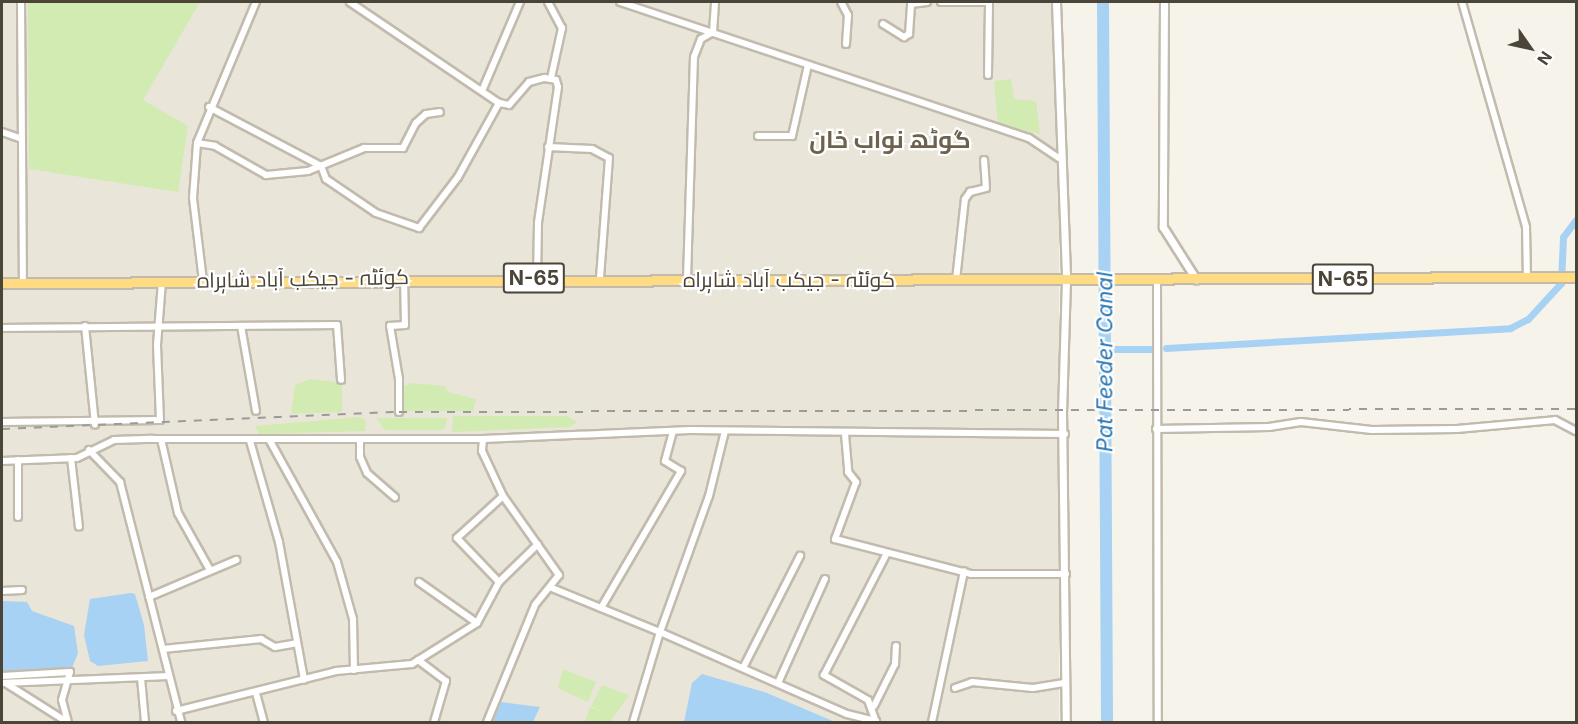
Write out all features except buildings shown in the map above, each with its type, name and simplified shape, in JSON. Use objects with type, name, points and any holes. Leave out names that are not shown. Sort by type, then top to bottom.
[{"type":"highway","name":"کوئٹہ - جیکب آباد شاہراہ","points":[[2,283],[404,278],[956,280],[1576,277]]},
{"type":"street","points":[[21,2],[23,283]]},
{"type":"street","points":[[202,281],[193,198],[197,143],[209,107],[256,2]]},
{"type":"street","points":[[350,2],[499,103],[509,105],[529,82],[551,78]]},
{"type":"street","points":[[482,91],[520,2]]},
{"type":"street","points":[[548,2],[562,28],[551,78]]},
{"type":"street","points":[[620,2],[1029,138],[1059,158]]},
{"type":"street","points":[[713,32],[715,2]]},
{"type":"street","points":[[841,2],[848,15],[846,44]]},
{"type":"street","points":[[883,24],[904,36],[909,34],[911,4],[927,2]]},
{"type":"street","points":[[941,2],[988,2],[988,75]]},
{"type":"street","points":[[1056,2],[1059,158],[1066,279],[1066,723]]},
{"type":"street","points":[[1164,2],[1163,227],[1196,279]]},
{"type":"street","points":[[1462,2],[1526,228],[1527,278]]},
{"type":"street","points":[[687,279],[694,57],[701,39],[713,32]]},
{"type":"street","points":[[758,136],[792,136],[808,65]]},
{"type":"street","points":[[537,278],[548,147],[558,87],[551,78]]},
{"type":"street","points":[[209,107],[321,166],[326,179],[376,213],[418,228],[458,177],[499,103]]},
{"type":"street","points":[[197,143],[216,146],[267,175],[321,166],[364,148],[403,148],[416,123],[426,114],[440,112]]},
{"type":"street","points":[[2,132],[22,139]]},
{"type":"street","points":[[548,147],[592,148],[609,158],[600,279]]},
{"type":"street","points":[[956,280],[965,199],[970,192],[986,188],[984,160]]},
{"type":"street","points":[[399,412],[399,379],[390,326],[405,325],[404,278]]},
{"type":"street","points":[[1157,279],[1158,723]]},
{"type":"street","points":[[2,422],[95,424],[160,420],[162,280]]},
{"type":"street","points":[[2,328],[337,325],[341,380]]},
{"type":"street","points":[[85,326],[95,424]]},
{"type":"street","points":[[242,326],[256,411]]},
{"type":"street","points":[[1156,429],[1269,427],[1301,422],[1372,430],[1436,429],[1555,420],[1576,431]]},
{"type":"street","points":[[2,461],[71,458],[114,440],[483,439],[725,431],[845,434],[1065,434]]},
{"type":"street","points":[[633,723],[660,632],[709,496],[725,431]]},
{"type":"street","points":[[600,608],[681,471],[665,461],[673,432]]},
{"type":"street","points":[[845,434],[848,472],[856,482],[835,539],[886,555],[964,571],[1066,574]]},
{"type":"street","points":[[483,439],[482,451],[503,496],[559,575],[552,588],[535,605],[487,723]]},
{"type":"street","points":[[161,440],[178,513],[210,570]]},
{"type":"street","points":[[360,440],[360,457],[367,473],[394,497]]},
{"type":"street","points":[[250,441],[279,542],[304,680]]},
{"type":"street","points":[[270,441],[338,562],[353,619],[354,670]]},
{"type":"street","points":[[89,450],[120,482],[163,649],[176,711],[181,723]]},
{"type":"street","points":[[71,458],[79,527]]},
{"type":"street","points":[[18,460],[18,517]]},
{"type":"street","points":[[499,582],[458,538],[503,496]]},
{"type":"street","points":[[176,711],[304,680],[418,660],[477,623],[499,582],[538,544]]},
{"type":"street","points":[[874,706],[824,675],[886,555]]},
{"type":"street","points":[[743,668],[800,556]]},
{"type":"street","points":[[149,597],[236,560]]},
{"type":"street","points":[[932,723],[964,571]]},
{"type":"street","points":[[778,683],[825,579]]},
{"type":"street","points":[[419,582],[477,623]]},
{"type":"street","points":[[552,588],[660,632],[847,714],[876,722],[874,706],[895,664],[896,646]]},
{"type":"street","points":[[2,591],[22,590]]},
{"type":"street","points":[[163,649],[261,639],[275,647],[297,643]]},
{"type":"street","points":[[418,660],[446,681],[434,723]]},
{"type":"street","points":[[2,676],[70,672],[70,679],[62,700],[68,723]]},
{"type":"street","points":[[3,683],[169,676]]},
{"type":"street","points":[[141,678],[145,723]]},
{"type":"street","points":[[955,688],[972,682],[1033,688],[1066,683]]},
{"type":"street","points":[[3,683],[68,723]]},
{"type":"street","points":[[255,693],[264,723]]},
{"type":"shaded area","points":[[2,2],[1059,2],[1059,722],[2,722]]},
{"type":"green space","points":[[28,2],[200,2],[143,100],[188,126],[178,192],[29,169]]},
{"type":"green space","points":[[1011,79],[1014,99],[1036,101],[1040,134],[998,125],[994,81]]},
{"type":"green space","points":[[311,379],[342,383],[342,412],[291,414],[295,385]]},
{"type":"green space","points":[[411,383],[445,386],[448,392],[476,399],[473,411],[401,411],[401,388]]},
{"type":"green space","points":[[453,416],[567,416],[577,422],[570,427],[452,432]]},
{"type":"green space","points":[[360,417],[366,421],[365,431],[259,434],[255,426]]},
{"type":"green space","points":[[376,418],[446,418],[447,422],[443,430],[385,430]]},
{"type":"green space","points":[[563,669],[596,682],[588,702],[558,688]]},
{"type":"green space","points":[[602,685],[629,695],[610,722],[585,722],[590,707],[610,715],[591,706]]},
{"type":"water","points":[[135,594],[144,625],[148,661],[98,666],[90,661],[84,635],[90,599]]},
{"type":"water","points":[[2,601],[27,602],[32,611],[74,626],[78,653],[72,668],[2,673]]},
{"type":"water","points":[[702,674],[767,693],[835,722],[684,722],[692,683]]},
{"type":"water","points":[[501,702],[540,707],[533,722],[493,722]]},
{"type":"waterway","name":"Pat Feeder Canal","points":[[1103,2],[1107,722]]},
{"type":"waterway","points":[[1166,348],[1510,328],[1528,319],[1561,283],[1563,237],[1576,220]]},
{"type":"waterway","points":[[1105,349],[1152,349]]},
{"type":"railway","points":[[2,429],[399,412],[1576,409]]},
{"type":"district","name":"گوٹھ نواب خان","points":[[890,140]]}]
